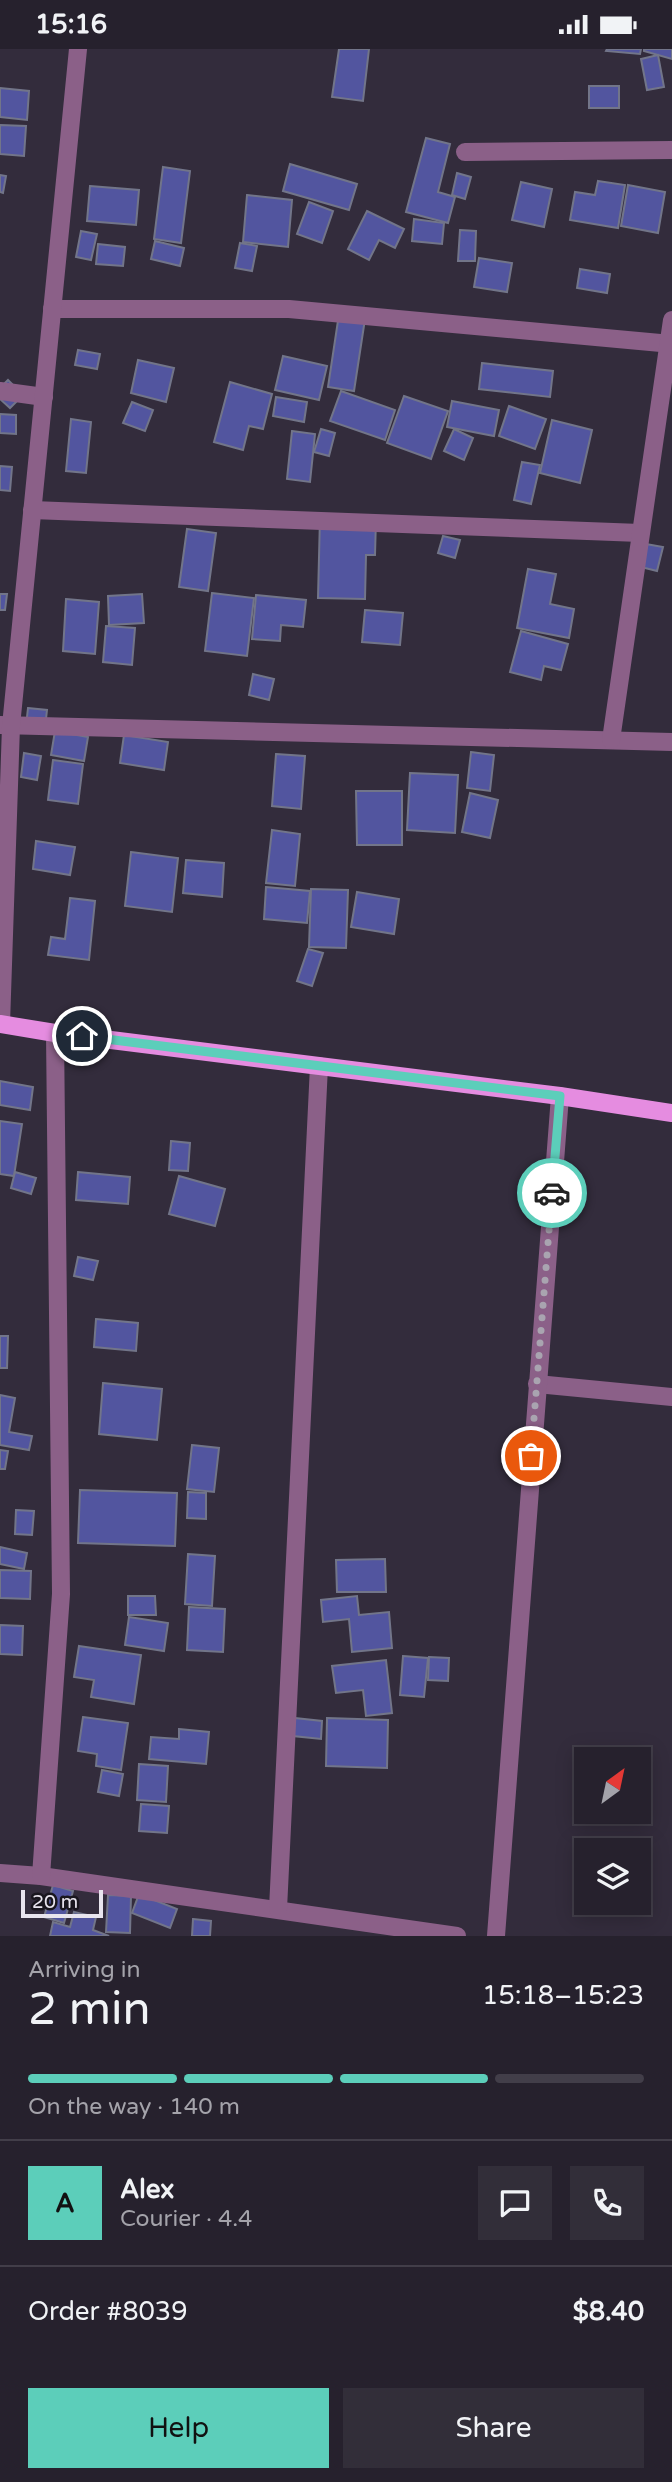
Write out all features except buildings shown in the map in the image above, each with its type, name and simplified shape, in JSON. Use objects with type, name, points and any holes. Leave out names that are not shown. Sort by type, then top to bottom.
[{"type":"main road","points":[[1,1024],[560,1096],[672,1113]]},
{"type":"street","points":[[1,1024],[6,726],[32,510],[78,49]]},
{"type":"street","points":[[465,152],[672,150]]},
{"type":"street","points":[[52,309],[289,309],[670,343]]},
{"type":"street","points":[[611,740],[672,320]]},
{"type":"street","points":[[0,391],[44,397]]},
{"type":"street","points":[[32,510],[640,533]]},
{"type":"street","points":[[6,726],[672,742]]},
{"type":"street","points":[[41,1876],[61,1594],[55,1033]]},
{"type":"street","points":[[278,1909],[319,1066]]},
{"type":"street","points":[[496,1936],[560,1096]]},
{"type":"street","points":[[537,1384],[672,1397]]},
{"type":"street","points":[[0,1873],[41,1876],[457,1936]]},
{"type":"way so far","points":[[531,1456],[552,1193]]},
{"type":"route","points":[[82,1036],[560,1096],[552,1193]]}]
